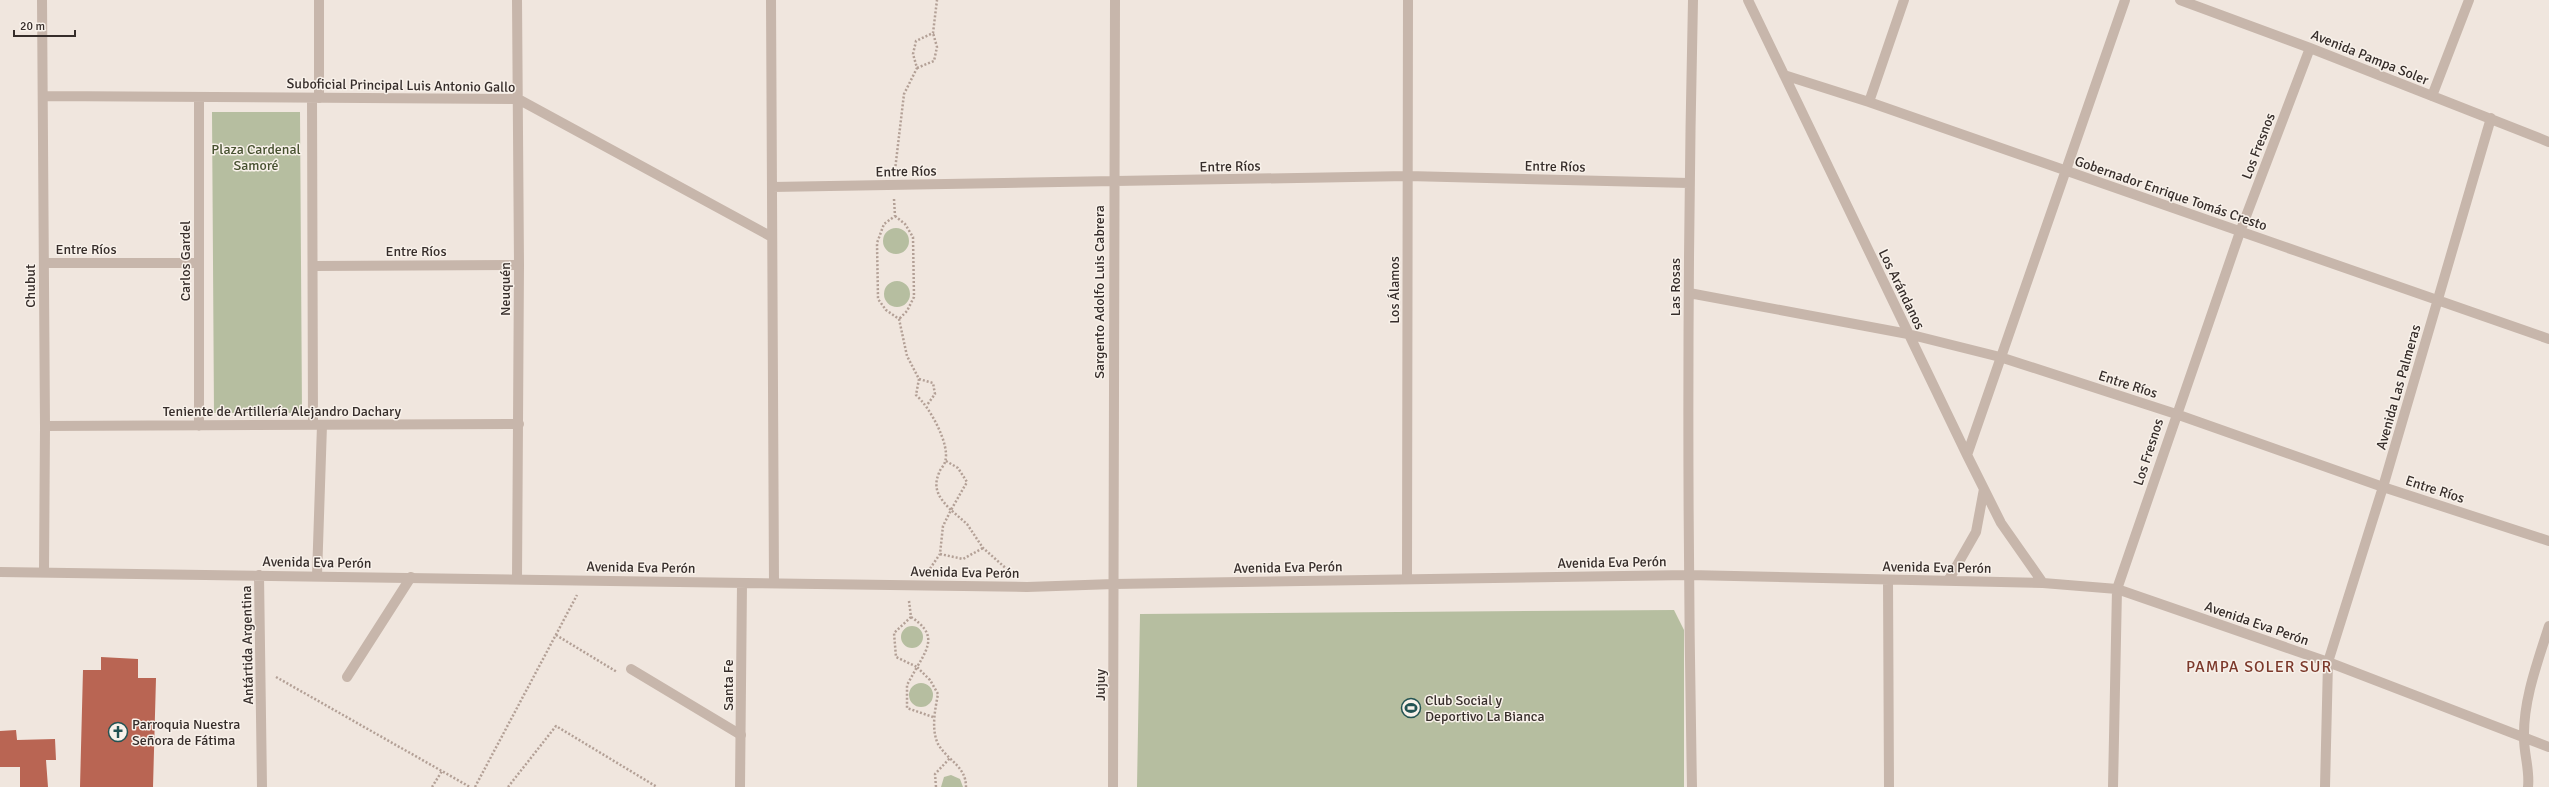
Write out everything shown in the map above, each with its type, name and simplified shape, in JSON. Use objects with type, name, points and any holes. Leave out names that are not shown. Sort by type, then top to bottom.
[{"type":"street","name":"Chubut","points":[[42,0],[45,426],[44,571]]},
{"type":"street","points":[[317,576],[317,425],[314,266],[315,98],[320,0]]},
{"type":"street","name":"Neuquén","points":[[517,0],[519,265],[517,579]]},
{"type":"street","points":[[771,0],[774,583]]},
{"type":"street","name":"Sargento Adolfo Luis Cabrera","points":[[1114,584],[1113,183],[1115,0]]},
{"type":"street","name":"Los Álamos","points":[[1407,579],[1408,0]]},
{"type":"street","name":"Las Rosas","points":[[1692,787],[1689,575],[1689,183],[1693,0]]},
{"type":"street","name":"Los Arándanos","points":[[1748,0],[1984,489],[2002,523],[2043,583]]},
{"type":"street","points":[[1869,102],[1904,0]]},
{"type":"street","points":[[1967,455],[2125,0]]},
{"type":"street","name":"Avenida Pampa Soler","points":[[2180,0],[2310,48],[2549,142]]},
{"type":"street","points":[[2432,96],[2469,0]]},
{"type":"street","name":"Los Fresnos","points":[[2113,787],[2117,590],[2176,414],[2240,232],[2310,48]]},
{"type":"street","name":"Gobernador Enrique Tomás Cresto","points":[[1784,75],[1869,102],[2549,339]]},
{"type":"street","name":"Suboficial Principal Luis Antonio Gallo","points":[[43,96],[518,99],[772,237]]},
{"type":"street","name":"Carlos Gardel","points":[[199,97],[199,426]]},
{"type":"street","name":"Avenida Las Palmeras","points":[[2325,787],[2328,662],[2383,487],[2491,118]]},
{"type":"street","name":"Entre Ríos","points":[[772,187],[1113,183],[1408,176],[1689,183]]},
{"type":"street","name":"Entre Ríos","points":[[44,263],[199,263]]},
{"type":"street","name":"Entre Ríos","points":[[314,266],[519,265]]},
{"type":"street","name":"Entre Ríos","points":[[1689,293],[1908,334],[2000,357],[2176,414],[2383,487],[2549,541]]},
{"type":"street","name":"Teniente de Artillería Alejandro Dachary","points":[[45,426],[519,424]]},
{"type":"street","points":[[1948,581],[1976,532],[1984,489]]},
{"type":"street","name":"Avenida Eva Perón","points":[[0,572],[44,571],[1027,587],[1114,584],[1689,575],[2043,583],[2117,590],[2328,662],[2549,747]]},
{"type":"street","name":"Antártida Argentina","points":[[259,575],[262,669],[262,787]]},
{"type":"street","points":[[347,677],[411,577]]},
{"type":"street","points":[[1888,580],[1889,787]]},
{"type":"street","name":"Santa Fe","points":[[740,787],[742,583]]},
{"type":"street","name":"Jujuy","points":[[1113,787],[1114,584]]},
{"type":"street","points":[[2528,787],[2529,772],[2524,738],[2529,692],[2549,626]]},
{"type":"street","points":[[631,669],[741,735]]},
{"type":"path","points":[[899,319],[907,311],[914,297],[913,237],[905,224],[895,216],[893,186],[904,94],[917,68],[934,60],[937,47],[933,33],[937,0]]},
{"type":"path","points":[[917,68],[913,54],[916,41],[933,33]]},
{"type":"path","points":[[895,216],[884,224],[877,243],[878,299],[886,310],[899,319],[907,356],[919,379],[916,395],[927,405],[943,440],[946,461],[939,472],[935,485],[939,498],[967,524],[983,548],[1027,587]]},
{"type":"path","points":[[919,379],[933,383],[935,394],[927,405]]},
{"type":"path","points":[[933,717],[907,708],[907,685],[925,654],[929,641],[924,626],[911,617],[909,600],[940,554],[943,526],[951,510],[958,501],[966,482],[958,468],[946,461]]},
{"type":"path","points":[[940,554],[963,559],[983,548]]},
{"type":"path","points":[[475,787],[584,580]]},
{"type":"path","points":[[911,617],[894,633],[896,657],[917,667],[930,680],[938,694],[933,717],[938,743],[966,775],[966,787]]},
{"type":"path","points":[[556,635],[626,678],[631,669]]},
{"type":"path","points":[[262,669],[470,787]]},
{"type":"path","points":[[508,787],[556,726],[657,787]]},
{"type":"path","points":[[936,787],[935,774],[950,758]]},
{"type":"path","points":[[432,787],[442,771]]},
{"type":"green space","name":"Plaza Cardenal Samoré","points":[[212,112],[300,112],[302,413],[214,413]]},
{"type":"green space","points":[[896,228],[905,232],[909,241],[905,250],[896,254],[887,250],[883,241],[887,232]]},
{"type":"green space","points":[[897,281],[906,285],[910,294],[906,303],[897,307],[888,303],[884,294],[888,285]]},
{"type":"green space","name":"Club Social y Deportivo La Bianca","points":[[1674,610],[1684,630],[1684,787],[1137,787],[1140,614]]},
{"type":"green space","points":[[908,626],[916,626],[923,633],[923,641],[916,648],[908,648],[901,641],[901,633]]},
{"type":"green space","points":[[921,683],[930,686],[933,695],[930,704],[921,707],[912,704],[909,695],[912,686]]},
{"type":"green space","points":[[951,775],[960,779],[963,787],[941,787],[944,777]]},
{"type":"building","name":"Parroquia Nuestra Señora de Fátima","points":[[101,657],[138,659],[138,678],[156,678],[153,787],[80,787],[83,670],[101,670]]},
{"type":"building","points":[[16,730],[17,740],[55,739],[56,760],[46,760],[48,787],[20,787],[20,767],[0,767],[0,731]]},
{"type":"place","name":"Club Social y Deportivo La Bianca","points":[[1411,708]]},
{"type":"place","name":"Parroquia Nuestra Señora de Fátima","points":[[118,732]]},
{"type":"district","name":"PAMPA SOLER SUR","points":[[2259,666]]}]
